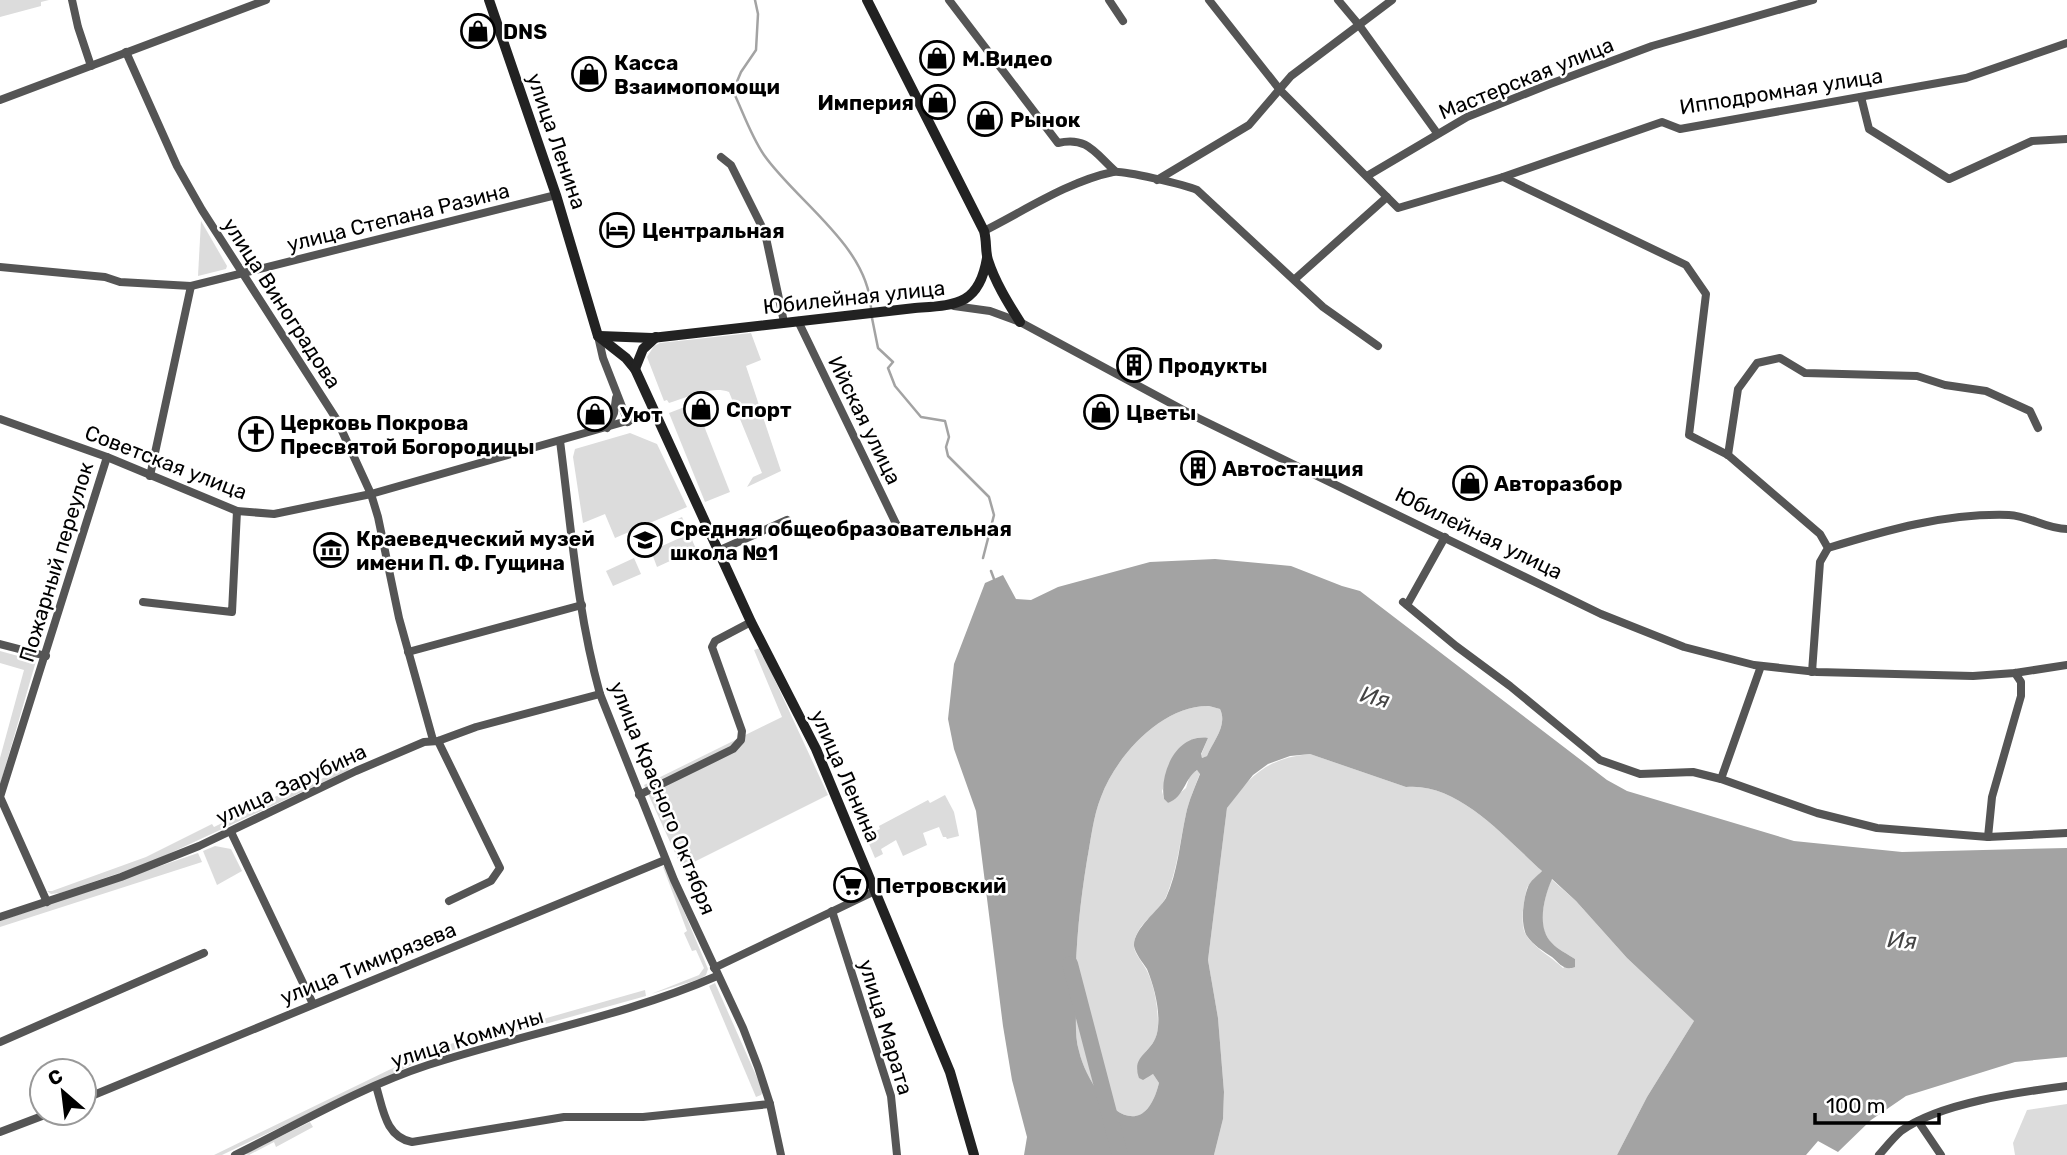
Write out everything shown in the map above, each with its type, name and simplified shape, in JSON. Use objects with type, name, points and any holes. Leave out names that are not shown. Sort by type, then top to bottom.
[{"type":"main road","name":"улица Ленина","points":[[489,0],[556,195],[598,336],[626,358],[635,369],[751,622],[816,750],[950,1072],[974,1155]]},
{"type":"main road","points":[[867,0],[987,241],[987,258],[981,278],[971,295],[948,306]]},
{"type":"main road","points":[[987,258],[1007,302],[1020,322]]},
{"type":"main road","name":"Юбилейная улица","points":[[598,336],[656,337],[948,306]]},
{"type":"main road","points":[[635,369],[643,349],[656,337]]},
{"type":"street","points":[[72,0],[91,66]]},
{"type":"street","points":[[0,100],[266,0]]},
{"type":"street","points":[[949,0],[1058,144],[1071,140],[1082,142],[1115,171],[1185,185],[1197,190],[1323,307],[1378,346]]},
{"type":"street","points":[[1109,0],[1123,21]]},
{"type":"street","points":[[1209,0],[1280,90],[1388,197],[1295,279]]},
{"type":"street","points":[[1338,0],[1437,133]]},
{"type":"street","points":[[1157,180],[1249,125],[1291,76],[1392,0]]},
{"type":"street","name":"Мастерская улица","points":[[1367,176],[1467,117],[1652,46],[1813,0]]},
{"type":"street","name":"Ипподромная улица","points":[[1388,197],[1398,208],[1503,177],[1662,122],[1680,129],[1966,78],[2067,43]]},
{"type":"street","name":"улица Виноградова","points":[[126,52],[177,166],[202,211],[337,420],[371,494],[408,652],[435,741],[500,868],[491,881],[449,901]]},
{"type":"street","points":[[1861,97],[1869,129],[1950,179],[2032,141],[2067,139]]},
{"type":"street","points":[[721,157],[732,165],[765,233],[784,322]]},
{"type":"street","points":[[984,231],[1081,182],[1115,171]]},
{"type":"street","points":[[1503,177],[1686,265],[1706,294],[1689,435],[1728,455],[1820,534],[1828,548]]},
{"type":"street","name":"улица Степана Разина","points":[[0,267],[105,277],[120,282],[191,286],[556,195]]},
{"type":"street","points":[[150,475],[191,286]]},
{"type":"street","name":"Юбилейная улица","points":[[948,306],[982,309],[1020,322],[1176,407],[1627,625],[1684,647],[1761,666],[1812,672],[1973,676],[2067,665]]},
{"type":"street","name":"Ийская улица","points":[[798,321],[901,534]]},
{"type":"street","points":[[598,336],[606,366],[628,422]]},
{"type":"street","points":[[606,366],[608,361],[614,358],[626,358]]},
{"type":"street","points":[[1728,455],[1738,389],[1757,363],[1780,358],[1805,373],[1917,376],[1945,385],[1986,391],[2029,411],[2038,428]]},
{"type":"street","points":[[607,428],[614,413],[617,394]]},
{"type":"street","name":"Советская улица","points":[[0,419],[107,457],[237,511],[257,514],[286,513],[371,494],[641,418],[657,418]]},
{"type":"street","name":"улица Красного Октября","points":[[559,441],[582,605],[600,694],[665,860],[743,1028],[770,1104],[781,1155]]},
{"type":"street","name":"Пожарный переулок","points":[[47,902],[0,798],[107,457]]},
{"type":"street","points":[[143,603],[232,612],[237,511]]},
{"type":"street","points":[[1812,672],[1820,562],[1828,548],[1899,526],[1936,520],[2010,515],[2067,530]]},
{"type":"street","points":[[718,551],[787,520]]},
{"type":"street","points":[[1445,537],[1405,603],[1600,760],[1640,774],[1693,772],[1721,779],[1817,813],[1877,828],[1987,837],[2067,834]]},
{"type":"street","points":[[408,652],[582,605]]},
{"type":"street","points":[[639,795],[733,749],[741,740],[742,731],[712,647],[715,641],[751,622]]},
{"type":"street","points":[[0,644],[46,656]]},
{"type":"street","points":[[1721,779],[1761,666]]},
{"type":"street","points":[[1987,837],[1992,797],[2021,696],[2021,682],[2015,673]]},
{"type":"street","name":"улица Зарубина","points":[[0,917],[121,877],[231,832],[356,771],[424,742],[600,694]]},
{"type":"street","points":[[231,832],[313,1004]]},
{"type":"street","name":"улица Тимирязева","points":[[98,1093],[665,860]]},
{"type":"street","name":"улица Коммуны","points":[[235,1155],[376,1086],[425,1066],[635,1005],[716,972],[875,891]]},
{"type":"street","name":"улица Марата","points":[[832,911],[891,1096],[897,1155]]},
{"type":"street","points":[[0,1042],[204,953]]},
{"type":"street","points":[[376,1086],[394,1134],[412,1142],[546,1119],[643,1117],[770,1104]]},
{"type":"street","points":[[1879,1155],[1900,1132],[1932,1115],[2009,1094],[2067,1086]]},
{"type":"street","points":[[0,1132],[28,1121]]},
{"type":"street","points":[[1919,1121],[1941,1155]]},
{"type":"shaded area","points":[[0,0],[49,0],[41,2],[41,6],[0,17]]},
{"type":"shaded area","points":[[201,221],[227,266],[226,269],[198,276]]},
{"type":"shaded area","points":[[751,333],[761,360],[746,366],[781,471],[747,487],[753,477],[762,473],[729,392],[714,390],[669,403],[664,401],[647,357],[654,346],[660,343]]},
{"type":"shaded area","points":[[695,403],[730,492],[705,502],[669,413]]},
{"type":"shaded area","points":[[630,433],[657,444],[687,507],[615,538],[605,514],[583,523],[573,457],[575,449]]},
{"type":"shaded area","points":[[682,517],[696,549],[657,567],[651,551],[682,537],[675,520]]},
{"type":"shaded area","points":[[634,558],[641,574],[613,586],[606,571]]},
{"type":"shaded area","points":[[760,648],[828,795],[682,868],[644,785],[782,717],[754,650]]},
{"type":"shaded area","points":[[0,651],[36,661],[0,785],[0,758],[24,670],[0,663]]},
{"type":"shaded area","points":[[1209,706],[1220,709],[1222,721],[1207,756],[1202,758],[1201,755],[1208,738],[1190,741],[1177,755],[1162,791],[1168,803],[1186,788],[1190,775],[1197,770],[1200,773],[1187,809],[1170,887],[1163,903],[1135,938],[1135,952],[1148,973],[1154,992],[1158,1025],[1155,1039],[1141,1058],[1137,1071],[1148,1076],[1153,1074],[1159,1083],[1151,1104],[1140,1114],[1128,1116],[1116,1110],[1093,1084],[1077,1041],[1078,934],[1092,828],[1108,781],[1129,750],[1158,724],[1174,714]]},
{"type":"shaded area","points":[[1310,754],[1406,787],[1426,788],[1445,794],[1463,803],[1497,829],[1542,871],[1527,888],[1524,904],[1525,933],[1532,943],[1563,968],[1575,959],[1554,945],[1544,929],[1543,912],[1551,879],[1576,901],[1627,958],[1694,1021],[1647,1097],[1617,1155],[1214,1155],[1223,1119],[1224,1092],[1218,1018],[1208,960],[1227,808],[1261,770],[1283,759]]},
{"type":"shaded area","points":[[348,765],[350,768],[347,771],[149,863],[60,893],[51,894],[47,891],[146,857],[212,824],[214,827],[303,783],[306,787]]},
{"type":"shaded area","points":[[945,795],[954,812],[959,836],[947,839],[943,837],[939,827],[923,833],[927,845],[903,856],[896,840],[881,849],[883,854],[875,858],[867,839],[869,834],[928,800],[930,803]]},
{"type":"shaded area","points":[[215,846],[231,849],[242,871],[217,885],[203,851]]},
{"type":"shaded area","points":[[198,853],[202,862],[0,927],[0,921]]},
{"type":"shaded area","points":[[665,866],[708,969],[706,975],[700,979],[651,994],[699,975],[704,968],[684,933],[687,931],[663,867]]},
{"type":"shaded area","points":[[715,983],[763,1091],[756,1097],[709,986]]},
{"type":"shaded area","points":[[645,990],[646,996],[516,1032],[515,1027]]},
{"type":"shaded area","points":[[479,1035],[478,1042],[420,1061],[222,1155],[214,1155],[428,1051]]},
{"type":"shaded area","points":[[2067,1104],[2067,1155],[2015,1155],[2013,1143],[2027,1110]]},
{"type":"shaded area","points":[[310,1122],[313,1127],[276,1147],[274,1142],[249,1155],[245,1154]]},
{"type":"water","points":[[1215,559],[1291,566],[1360,591],[1607,780],[1627,791],[1794,841],[1902,852],[2067,848],[2067,1057],[2015,1062],[1906,1096],[1871,1120],[1838,1152],[1818,1141],[1806,1155],[1617,1155],[1647,1097],[1694,1021],[1627,958],[1576,901],[1552,879],[1544,903],[1544,929],[1554,945],[1575,959],[1575,967],[1562,966],[1538,948],[1527,936],[1523,919],[1526,892],[1542,871],[1497,829],[1463,803],[1445,794],[1426,788],[1406,787],[1310,754],[1290,756],[1268,764],[1253,775],[1227,808],[1208,960],[1218,1018],[1224,1092],[1223,1119],[1214,1155],[1024,1155],[1027,1137],[1012,1080],[1003,1026],[976,811],[954,749],[948,719],[954,664],[985,583],[1003,575],[1016,599],[1031,600],[1058,587],[1150,562]],"holes":[[[1209,706],[1220,709],[1221,727],[1207,756],[1202,758],[1201,754],[1208,738],[1187,742],[1172,757],[1164,778],[1164,799],[1168,803],[1178,796],[1197,770],[1200,774],[1187,809],[1170,888],[1166,898],[1135,940],[1135,949],[1152,983],[1158,1020],[1156,1036],[1138,1063],[1137,1070],[1139,1078],[1143,1080],[1153,1074],[1159,1083],[1151,1104],[1140,1114],[1128,1116],[1116,1110],[1093,1084],[1077,1041],[1078,934],[1094,820],[1108,781],[1129,750],[1143,736],[1174,714],[1191,708]]]},
{"type":"waterway","points":[[755,0],[758,14],[756,50],[741,72],[733,91],[764,155],[829,226],[858,265],[867,286],[871,308]]},
{"type":"waterway","points":[[872,318],[878,348],[893,362],[888,368],[895,386],[921,417],[945,421],[949,437],[946,447],[948,456],[989,497],[994,515],[983,558]]},
{"type":"waterway","points":[[991,571],[994,579]]},
{"type":"waterway","name":"Ия","points":[[1070,964],[1120,1155]]},
{"type":"place","name":"DNS","points":[[478,31]]},
{"type":"place","name":"М.Видео","points":[[937,58]]},
{"type":"place","name":"Касса Взаимопомощи","points":[[589,74]]},
{"type":"place","name":"Империя","points":[[938,102]]},
{"type":"place","name":"Рынок","points":[[985,119]]},
{"type":"place","name":"Центральная","points":[[617,230]]},
{"type":"place","name":"Продукты","points":[[1134,365]]},
{"type":"place","name":"Спорт","points":[[701,409]]},
{"type":"place","name":"Цветы","points":[[1101,412]]},
{"type":"place","name":"Уют","points":[[595,414]]},
{"type":"place","name":"Церковь Покрова Пресвятой Богородицы","points":[[256,434]]},
{"type":"place","name":"Автостанция","points":[[1198,468]]},
{"type":"place","name":"Авторазбор","points":[[1470,483]]},
{"type":"place","name":"Средняя общеобразовательная школа №1","points":[[645,540]]},
{"type":"place","name":"Краеведческий музей имени П. Ф. Гущина","points":[[331,550]]},
{"type":"place","name":"Петровский","points":[[851,885]]}]
